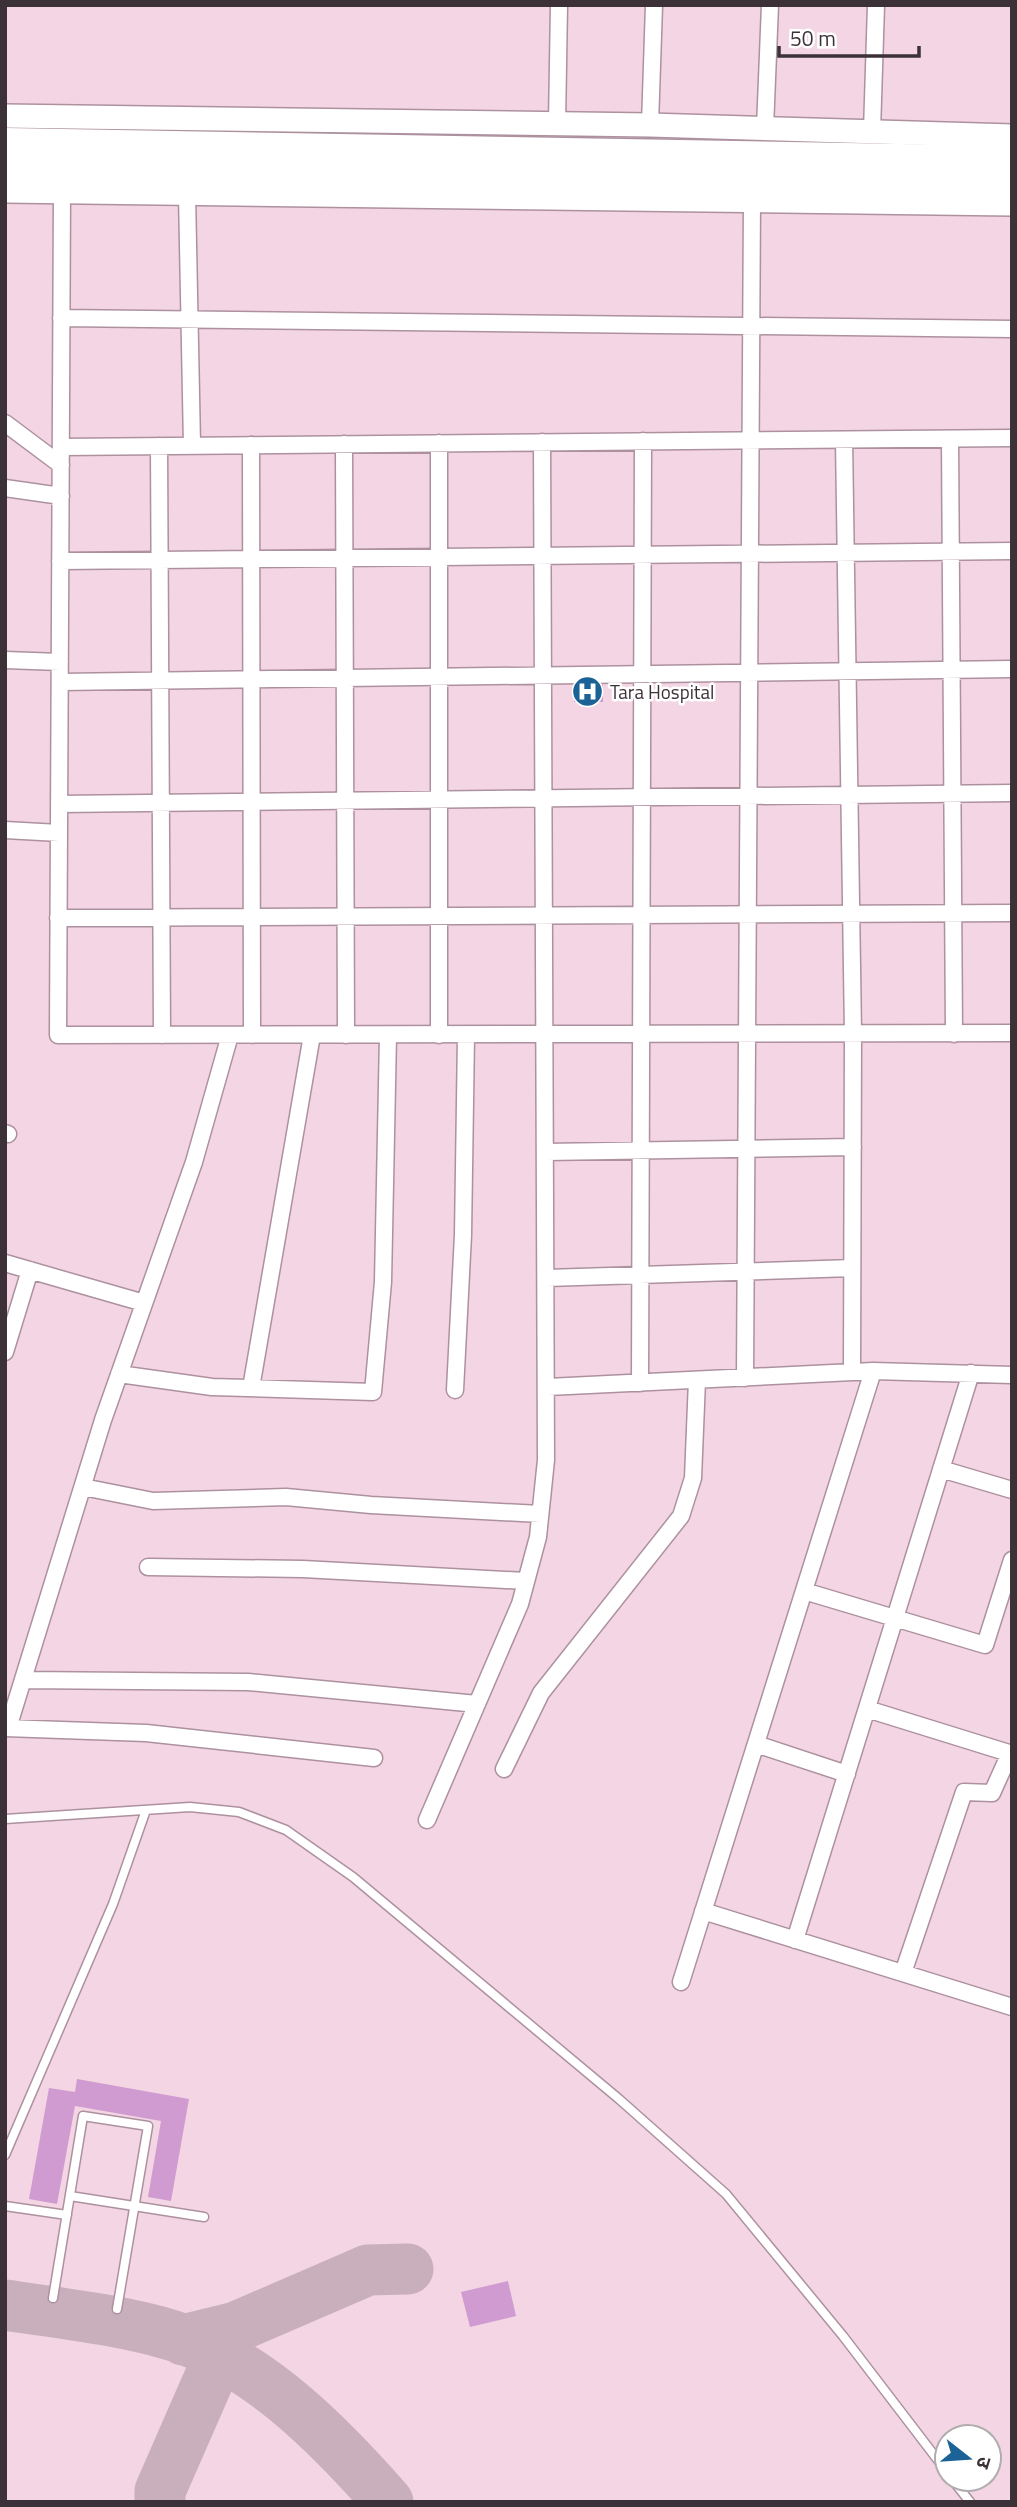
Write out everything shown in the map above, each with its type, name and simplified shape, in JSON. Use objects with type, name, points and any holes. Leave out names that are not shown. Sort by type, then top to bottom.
[{"type":"highway","points":[[5,142],[757,166],[1012,188]]},
{"type":"highway","points":[[5,170],[757,166],[1012,161]]},
{"type":"street","points":[[557,123],[559,5]]},
{"type":"street","points":[[650,125],[654,5]]},
{"type":"street","points":[[744,1378],[751,328],[757,166],[769,5]]},
{"type":"street","points":[[872,131],[876,5]]},
{"type":"street","points":[[5,116],[650,125],[757,166],[872,131],[1012,136]]},
{"type":"street","points":[[5,191],[187,194],[757,166],[1012,204]]},
{"type":"street","points":[[62,191],[58,1035],[1012,1033]]},
{"type":"street","points":[[187,194],[192,445]]},
{"type":"street","points":[[61,318],[1012,329]]},
{"type":"street","points":[[5,423],[61,465]]},
{"type":"street","points":[[61,447],[1012,438]]},
{"type":"street","points":[[950,439],[954,1034]]},
{"type":"street","points":[[844,440],[853,1034],[852,1372]]},
{"type":"street","points":[[640,1383],[643,441]]},
{"type":"street","points":[[427,1820],[520,1604],[540,1514],[546,1460],[548,1387],[542,442]]},
{"type":"street","points":[[439,443],[439,1035]]},
{"type":"street","points":[[344,444],[346,1035]]},
{"type":"street","points":[[251,445],[252,1035]]},
{"type":"street","points":[[159,446],[162,1035]]},
{"type":"street","points":[[5,488],[61,496]]},
{"type":"street","points":[[60,561],[1012,551]]},
{"type":"street","points":[[5,660],[60,662]]},
{"type":"street","points":[[60,682],[1012,669]]},
{"type":"street","points":[[59,804],[1012,793]]},
{"type":"street","points":[[5,830],[59,832]]},
{"type":"street","points":[[58,918],[1012,913]]},
{"type":"street","points":[[230,1035],[194,1163],[119,1374],[7,1728],[146,1733],[374,1758]]},
{"type":"street","points":[[251,1388],[312,1035]]},
{"type":"street","points":[[119,1374],[212,1387],[373,1392],[383,1282],[388,1035]]},
{"type":"street","points":[[455,1390],[463,1249],[466,1035]]},
{"type":"street","points":[[546,1152],[853,1147]]},
{"type":"street","points":[[5,1263],[144,1303]]},
{"type":"street","points":[[547,1278],[852,1268]]},
{"type":"street","points":[[5,1352],[30,1270]]},
{"type":"street","points":[[548,1387],[873,1371],[1012,1375]]},
{"type":"street","points":[[681,1982],[873,1371]]},
{"type":"street","points":[[795,1940],[971,1373]]},
{"type":"street","points":[[504,1769],[541,1693],[681,1516],[693,1478],[697,1380]]},
{"type":"street","points":[[941,1469],[1012,1490]]},
{"type":"street","points":[[83,1487],[153,1501],[286,1497],[371,1505],[540,1514]]},
{"type":"street","points":[[804,1591],[985,1645],[1004,1608],[1012,1560]]},
{"type":"street","points":[[148,1567],[303,1569],[526,1581]]},
{"type":"street","points":[[23,1680],[248,1682],[477,1704]]},
{"type":"street","points":[[867,1709],[1011,1753],[992,1793],[964,1792],[903,1973]]},
{"type":"street","points":[[756,1744],[847,1774]]},
{"type":"street","points":[[704,1911],[1012,2007]]},
{"type":"lane","points":[[5,1819],[190,1807],[239,1812],[286,1830],[352,1877],[619,2099],[726,2194],[843,2336],[933,2454]]},
{"type":"lane","points":[[5,2155],[113,1904],[145,1810]]},
{"type":"lane","points":[[53,2298],[83,2116],[148,2126],[117,2309]]},
{"type":"lane","points":[[70,2196],[204,2217]]},
{"type":"lane","points":[[5,2206],[67,2215]]},
{"type":"building","points":[[575,685],[603,685],[603,702],[574,702]]},
{"type":"building","points":[[77,2079],[189,2099],[171,2201],[148,2197],[161,2121],[75,2106],[57,2204],[29,2199],[49,2088],[75,2092]]},
{"type":"building","points":[[508,2281],[516,2316],[470,2327],[461,2292]]},
{"type":"taxiway","points":[[183,2340],[236,2327],[368,2270],[408,2269]]},
{"type":"taxiway","points":[[5,2305],[134,2326],[174,2336],[205,2348],[235,2364],[292,2405],[342,2452],[388,2502]]},
{"type":"taxiway","points":[[160,2502],[160,2491],[219,2356]]},
{"type":"place","name":"Tara Hospital","points":[[587,692]]}]
